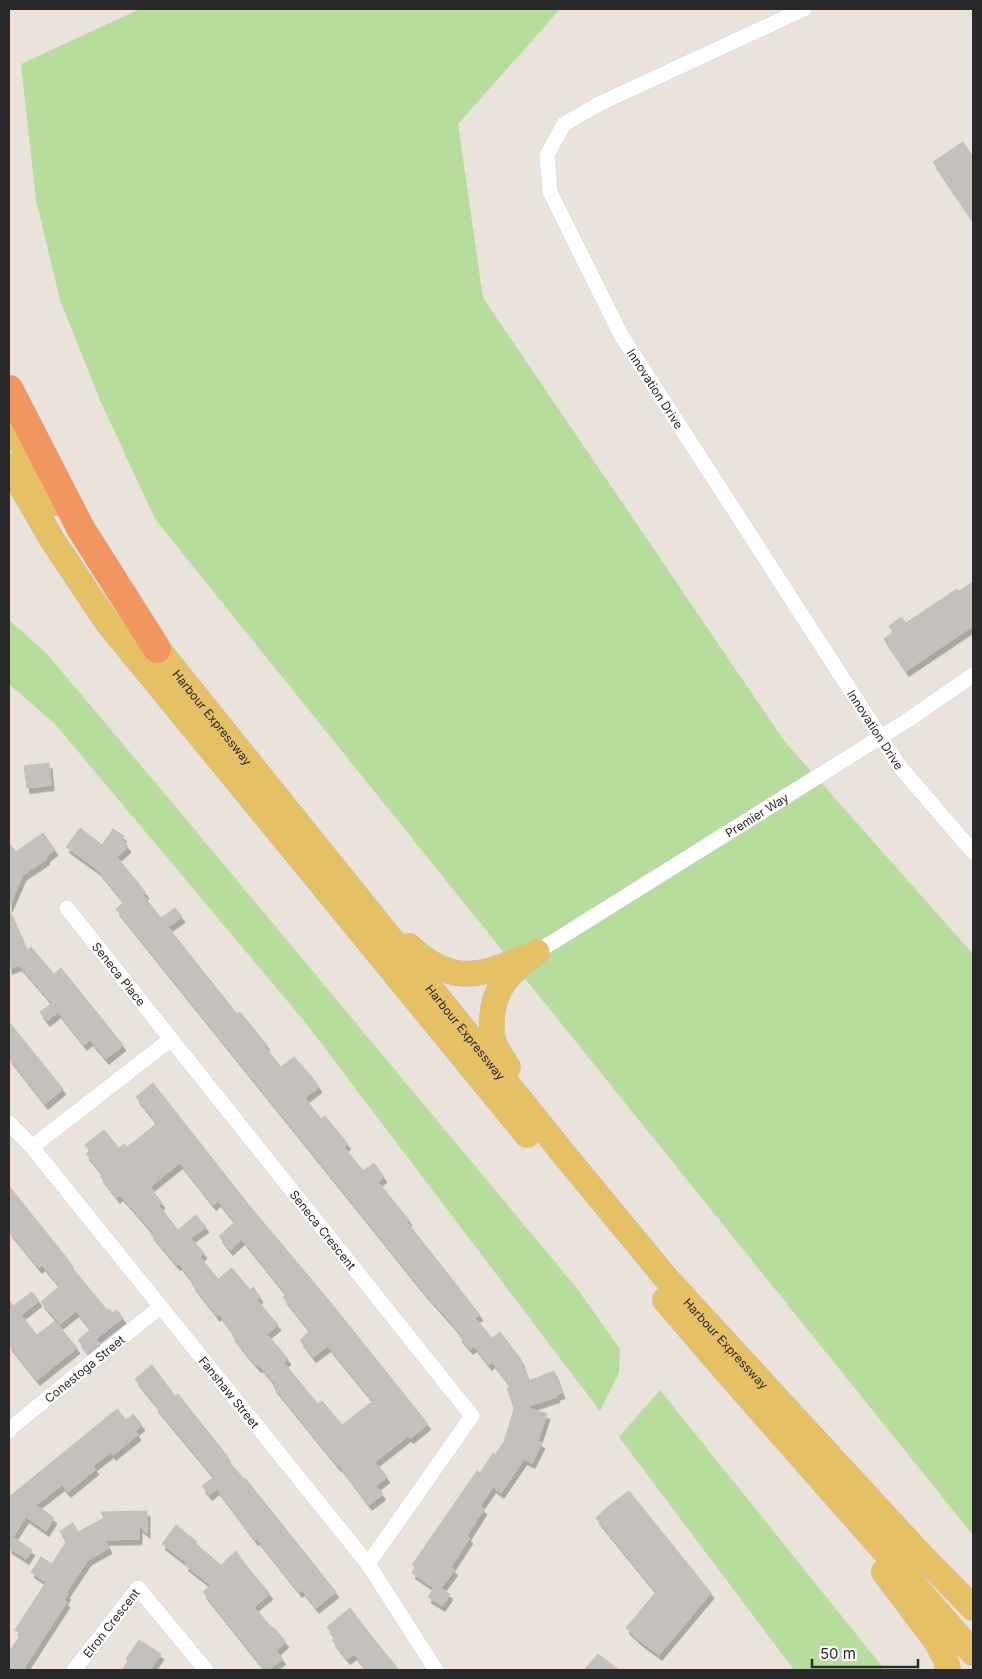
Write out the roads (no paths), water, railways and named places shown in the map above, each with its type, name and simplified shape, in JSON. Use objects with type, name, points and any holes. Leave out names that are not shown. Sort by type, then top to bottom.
[{"type":"highway","points":[[9,389],[81,530],[157,649]]},
{"type":"main road","name":"Harbour Expressway","points":[[9,419],[37,473],[100,573],[157,649],[567,1158],[666,1278],[919,1553],[973,1608]]},
{"type":"main road","name":"Harbour Expressway","points":[[9,466],[53,541],[107,622],[599,1223],[749,1399],[973,1652]]},
{"type":"main road","points":[[339,875],[423,959],[438,968],[458,973],[483,973],[499,969],[537,952]]},
{"type":"main road","points":[[537,952],[517,967],[497,992],[491,1010],[492,1036],[498,1051],[567,1158]]},
{"type":"main road","points":[[794,1448],[936,1641],[946,1660],[948,1670]]},
{"type":"street","name":"Innovation Drive","points":[[804,9],[601,103],[564,124],[547,155],[550,192],[621,335],[900,767],[973,852]]},
{"type":"street","name":"Premier Way","points":[[537,952],[880,736],[973,675]]},
{"type":"street","name":"Seneca Place","points":[[66,908],[171,1039]]},
{"type":"street","points":[[32,1147],[171,1039]]},
{"type":"street","name":"Seneca Crescent","points":[[171,1039],[472,1416],[368,1564]]},
{"type":"street","name":"Fanshaw Street","points":[[9,1123],[32,1147],[368,1564],[436,1670]]},
{"type":"street","name":"Conestoga Street","points":[[10,1427],[160,1307]]},
{"type":"street","name":"Elron Crescent","points":[[74,1670],[138,1588],[206,1670]]}]
